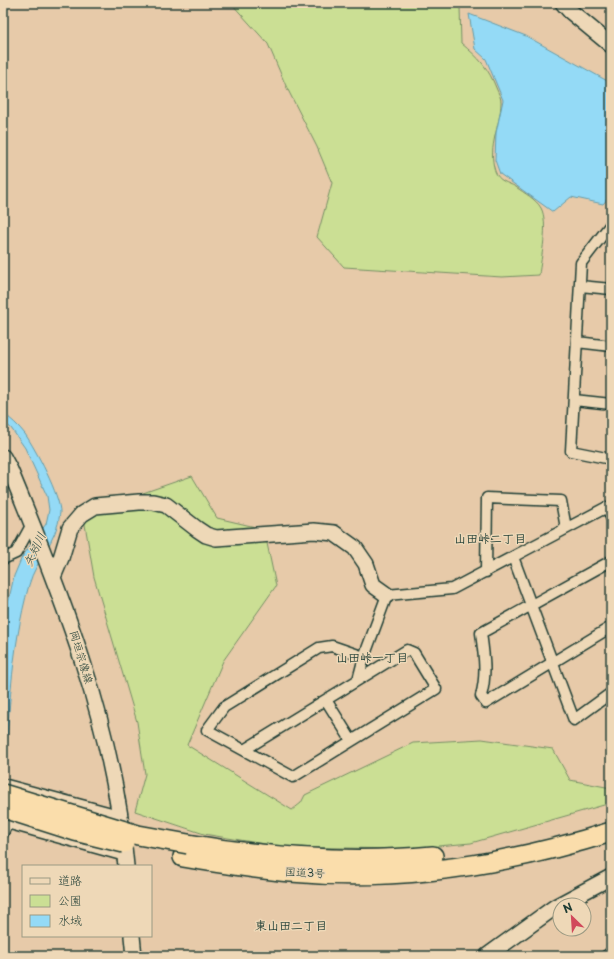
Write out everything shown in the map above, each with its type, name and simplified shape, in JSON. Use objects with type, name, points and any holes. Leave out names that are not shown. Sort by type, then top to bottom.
[{"type":"highway","name":"国道3号","points":[[3,794],[138,834],[186,851],[226,851],[351,861],[403,859],[481,852],[525,843],[611,819]]},
{"type":"highway","name":"国道3号","points":[[4,822],[75,831],[292,872],[347,874],[407,872],[471,865],[538,853],[611,832]]},
{"type":"street","points":[[563,3],[570,11],[611,45]]},
{"type":"street","points":[[610,228],[581,263],[571,451],[611,460]]},
{"type":"street","points":[[580,286],[611,290]]},
{"type":"street","points":[[577,342],[611,346]]},
{"type":"street","points":[[574,400],[611,404]]},
{"type":"street","name":"岡垣宗像線","points":[[3,457],[10,470],[70,618],[104,732],[126,861]]},
{"type":"street","points":[[486,572],[487,498],[561,501],[566,528]]},
{"type":"street","points":[[53,577],[62,558],[70,528],[82,514],[95,506],[153,502],[170,508],[202,532],[216,538],[314,531],[334,534],[355,548],[366,564],[373,585],[387,595],[452,589],[609,506],[611,517]]},
{"type":"street","points":[[3,559],[16,553],[33,527]]},
{"type":"street","points":[[513,557],[574,720],[611,693]]},
{"type":"street","points":[[611,561],[480,633],[486,666],[481,696],[486,703],[611,627]]},
{"type":"street","points":[[358,680],[364,657],[387,595]]},
{"type":"street","points":[[244,750],[407,650],[414,653],[436,689],[293,777],[207,730],[224,707],[319,648],[332,646],[364,657]]},
{"type":"street","points":[[326,700],[351,740]]},
{"type":"street","points":[[3,784],[119,815]]},
{"type":"street","points":[[4,822],[126,861]]},
{"type":"street","points":[[487,956],[555,906],[611,877]]},
{"type":"street","points":[[132,937],[134,956]]},
{"type":"green space","points":[[231,3],[463,3],[460,7],[461,43],[487,69],[501,99],[493,144],[493,162],[495,171],[501,180],[530,196],[541,208],[543,214],[544,241],[539,275],[502,277],[344,267],[317,237],[332,183],[317,147],[286,86],[268,44]]},
{"type":"green space","points":[[192,476],[217,518],[264,529],[276,586],[223,661],[187,745],[292,810],[301,803],[305,795],[413,743],[482,739],[553,749],[570,780],[611,788],[611,803],[471,843],[405,849],[282,847],[204,834],[135,811],[145,774],[137,722],[94,577],[82,507],[140,494]]},
{"type":"water","points":[[469,14],[526,36],[611,83],[611,195],[603,204],[571,197],[553,212],[500,174],[495,160],[496,133],[503,100],[486,59],[475,49]]},
{"type":"water","name":"矢矧川","points":[[3,413],[23,431],[35,450],[52,485],[60,513],[51,542],[32,576],[23,610],[11,688],[3,792],[3,626],[14,576],[22,557],[46,524],[49,510],[47,496],[25,448],[11,428],[3,422]]},
{"type":"district","name":"山田峠二丁目","points":[[490,538]]},
{"type":"district","name":"山田峠一丁目","points":[[372,657]]},
{"type":"district","name":"東山田二丁目","points":[[291,925]]}]
